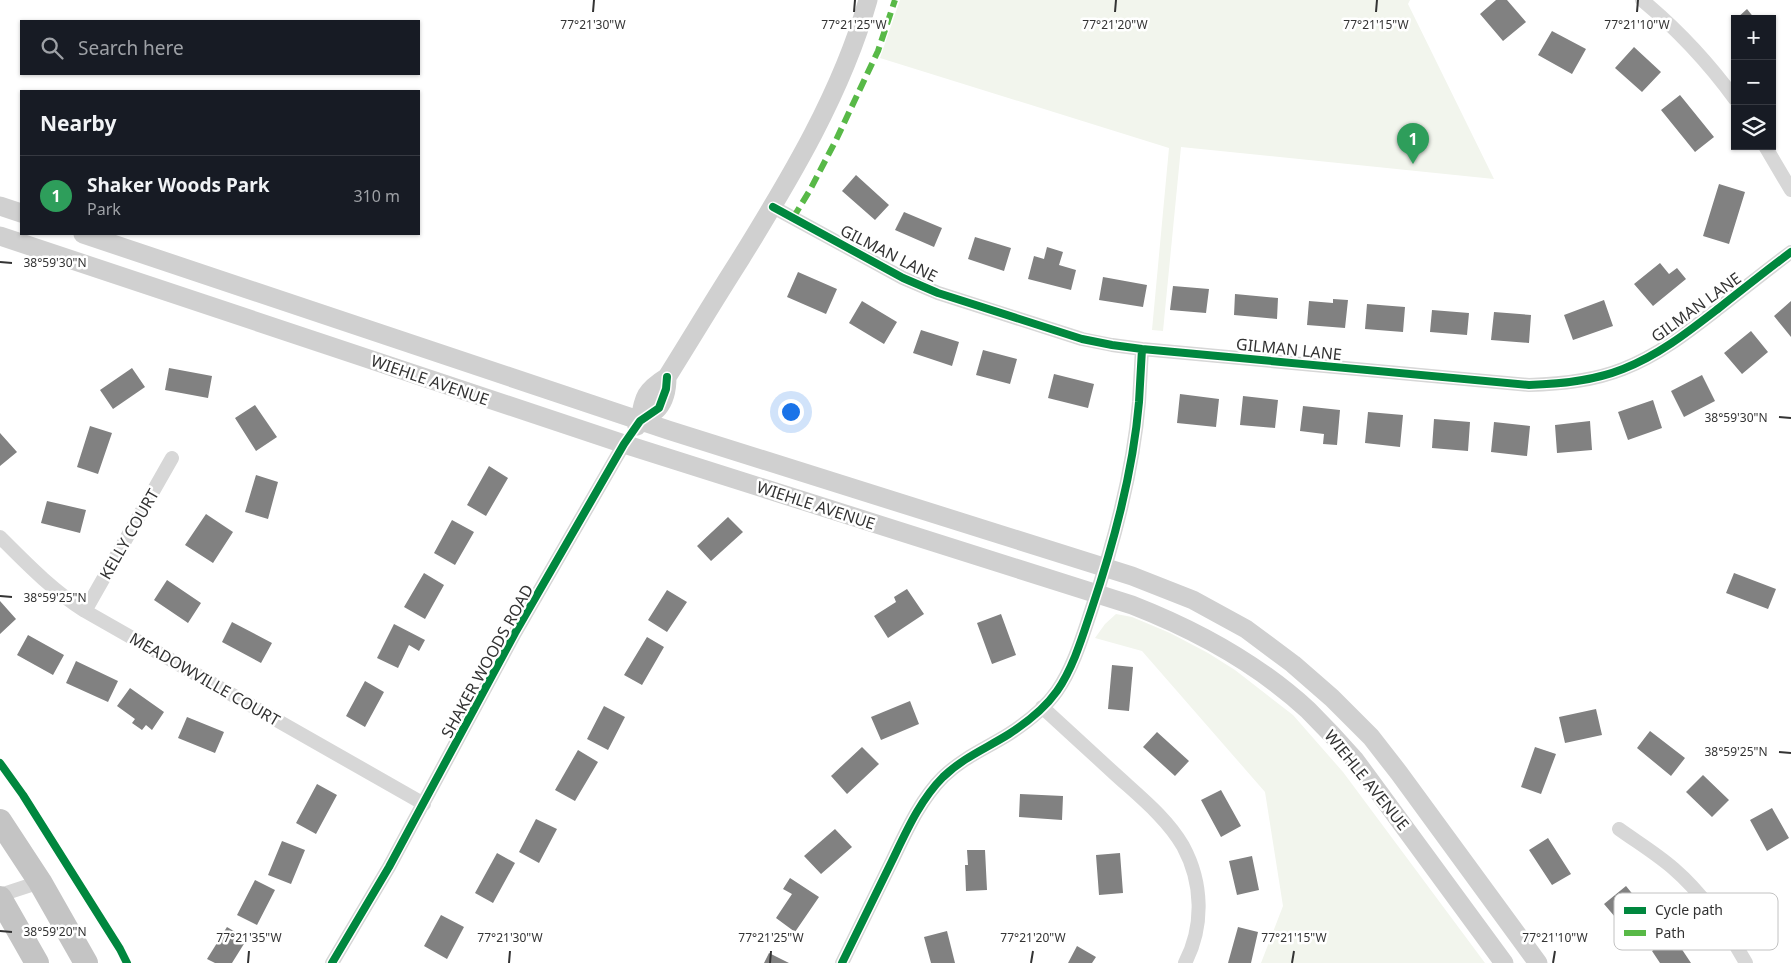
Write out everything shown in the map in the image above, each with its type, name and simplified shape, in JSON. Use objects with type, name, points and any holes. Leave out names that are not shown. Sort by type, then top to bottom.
[{"type":"highway","points":[[0,821],[40,882],[86,963]]},
{"type":"highway","points":[[0,897],[37,963]]},
{"type":"main road","name":"SHAKER WOODS ROAD","points":[[624,444],[640,421],[643,402],[652,386],[667,377],[773,207],[839,79],[862,22],[868,0]]},
{"type":"main road","points":[[0,206],[20,213]]},
{"type":"main road","name":"WIEHLE AVENUE","points":[[86,235],[640,421],[1105,567],[1162,587],[1222,615],[1293,664],[1332,698],[1371,737],[1538,963]]},
{"type":"main road","name":"WIEHLE AVENUE","points":[[0,236],[624,444],[1160,616],[1217,644],[1274,682],[1307,710],[1355,760],[1504,963]]},
{"type":"street","points":[[1642,0],[1677,31],[1731,94]]},
{"type":"street","points":[[1767,150],[1791,190]]},
{"type":"street","name":"GILMAN LANE","points":[[773,207],[902,278],[938,293],[1082,339],[1142,349],[1529,385],[1561,384],[1594,378],[1622,370],[1648,358],[1677,341],[1791,252]]},
{"type":"street","points":[[842,963],[914,816],[932,790],[960,762],[1009,734],[1029,719],[1056,692],[1067,674],[1082,637],[1120,513],[1129,470],[1139,402],[1142,349]]},
{"type":"street","name":"SHAKER WOODS ROAD","points":[[332,963],[424,804],[515,633],[624,444]]},
{"type":"street","name":"KELLY COURT","points":[[85,611],[172,458]]},
{"type":"street","name":"MEADOWVILLE COURT","points":[[0,537],[44,581],[63,597],[85,611],[424,804]]},
{"type":"street","points":[[1042,707],[1152,808],[1183,846],[1198,886],[1199,906],[1198,930],[1185,963]]},
{"type":"street","points":[[1619,828],[1673,868],[1698,893]]},
{"type":"street","points":[[0,897],[40,882]]},
{"type":"street","points":[[1738,950],[1746,963]]},
{"type":"shaded area","points":[[900,0],[1410,0],[1408,4],[1494,179],[1181,147],[1163,331],[1152,330],[1169,148],[880,58]]},
{"type":"shaded area","points":[[1116,614],[1132,617],[1170,633],[1208,653],[1235,670],[1293,715],[1343,772],[1485,963],[1261,963],[1283,906],[1265,792],[1142,651],[1095,638],[1105,624]]},
{"type":"building","points":[[1496,0],[1507,0],[1526,22],[1503,41],[1480,14]]},
{"type":"building","points":[[1747,9],[1752,15],[1740,15]]},
{"type":"building","points":[[1552,31],[1586,49],[1572,74],[1538,55]]},
{"type":"building","points":[[1634,47],[1661,72],[1642,92],[1615,68]]},
{"type":"building","points":[[1680,95],[1714,137],[1695,152],[1661,110]]},
{"type":"building","points":[[856,175],[889,205],[875,220],[842,191]]},
{"type":"building","points":[[1719,184],[1745,192],[1729,244],[1703,236]]},
{"type":"building","points":[[904,212],[942,228],[934,247],[895,230]]},
{"type":"building","points":[[975,237],[1011,248],[1004,271],[968,259]]},
{"type":"building","points":[[1047,247],[1063,252],[1059,265],[1076,270],[1071,290],[1028,279],[1034,256],[1044,259]]},
{"type":"building","points":[[1660,263],[1669,274],[1677,268],[1686,279],[1653,306],[1634,284]]},
{"type":"building","points":[[798,272],[837,289],[826,314],[787,297]]},
{"type":"building","points":[[1103,277],[1147,285],[1143,307],[1099,300]]},
{"type":"building","points":[[1173,286],[1209,289],[1206,313],[1170,310]]},
{"type":"building","points":[[1235,294],[1278,298],[1277,319],[1234,315]]},
{"type":"building","points":[[1333,299],[1348,300],[1345,328],[1307,325],[1309,301],[1333,303]]},
{"type":"building","points":[[1604,300],[1613,326],[1573,340],[1564,315]]},
{"type":"building","points":[[862,301],[897,322],[884,344],[849,323]]},
{"type":"building","points":[[1791,301],[1791,337],[1774,316]]},
{"type":"building","points":[[1367,304],[1405,307],[1403,332],[1365,329]]},
{"type":"building","points":[[1432,310],[1469,313],[1467,335],[1430,332]]},
{"type":"building","points":[[1494,312],[1531,315],[1529,343],[1491,340]]},
{"type":"building","points":[[921,330],[959,342],[952,366],[913,353]]},
{"type":"building","points":[[1751,331],[1768,352],[1742,374],[1724,353]]},
{"type":"building","points":[[983,350],[1017,359],[1010,384],[976,375]]},
{"type":"building","points":[[132,368],[145,387],[113,409],[100,390]]},
{"type":"building","points":[[169,368],[212,376],[208,398],[165,390]]},
{"type":"building","points":[[1054,374],[1094,384],[1088,408],[1048,398]]},
{"type":"building","points":[[1702,375],[1715,401],[1684,417],[1671,391]]},
{"type":"building","points":[[1180,394],[1219,399],[1216,427],[1177,423]]},
{"type":"building","points":[[1243,396],[1278,400],[1275,428],[1240,425]]},
{"type":"building","points":[[1653,400],[1662,428],[1628,440],[1618,412]]},
{"type":"building","points":[[255,405],[277,437],[256,451],[235,418]]},
{"type":"building","points":[[1303,406],[1340,410],[1337,445],[1323,444],[1324,434],[1300,431]]},
{"type":"building","points":[[1368,412],[1403,415],[1400,447],[1365,443]]},
{"type":"building","points":[[1434,419],[1470,422],[1468,451],[1432,448]]},
{"type":"building","points":[[1590,421],[1592,450],[1557,453],[1555,425]]},
{"type":"building","points":[[1494,422],[1530,426],[1527,456],[1491,452]]},
{"type":"building","points":[[90,426],[112,433],[98,474],[77,467]]},
{"type":"building","points":[[0,433],[17,452],[0,466]]},
{"type":"building","points":[[489,466],[508,478],[486,516],[467,505]]},
{"type":"building","points":[[256,475],[278,482],[268,519],[245,512]]},
{"type":"building","points":[[47,501],[86,510],[80,533],[41,523]]},
{"type":"building","points":[[206,514],[233,532],[213,563],[185,545]]},
{"type":"building","points":[[728,517],[743,532],[711,561],[697,546]]},
{"type":"building","points":[[452,520],[474,532],[455,565],[434,553]]},
{"type":"building","points":[[424,573],[444,585],[425,619],[404,607]]},
{"type":"building","points":[[1734,573],[1776,589],[1768,609],[1726,593]]},
{"type":"building","points":[[167,580],[201,603],[188,623],[154,600]]},
{"type":"building","points":[[907,589],[924,614],[888,638],[874,616],[896,602],[894,597]]},
{"type":"building","points":[[667,590],[687,602],[667,632],[648,620]]},
{"type":"building","points":[[0,601],[16,619],[0,634]]},
{"type":"building","points":[[1001,614],[1016,655],[992,664],[977,623]]},
{"type":"building","points":[[232,622],[272,643],[261,663],[222,642]]},
{"type":"building","points":[[394,624],[425,640],[419,651],[409,645],[398,668],[377,658]]},
{"type":"building","points":[[28,635],[64,655],[53,675],[17,655]]},
{"type":"building","points":[[647,637],[664,647],[642,685],[624,675]]},
{"type":"building","points":[[76,661],[118,681],[108,702],[66,683]]},
{"type":"building","points":[[1112,665],[1133,667],[1129,711],[1108,709]]},
{"type":"building","points":[[365,681],[384,692],[365,727],[346,716]]},
{"type":"building","points":[[130,688],[164,712],[152,730],[146,725],[142,730],[132,723],[135,719],[117,706]]},
{"type":"building","points":[[910,701],[919,724],[881,740],[871,717]]},
{"type":"building","points":[[604,706],[625,717],[608,750],[587,739]]},
{"type":"building","points":[[1596,709],[1602,735],[1565,743],[1559,717]]},
{"type":"building","points":[[187,717],[224,732],[215,753],[178,738]]},
{"type":"building","points":[[1650,731],[1685,758],[1671,776],[1637,748]]},
{"type":"building","points":[[1157,732],[1189,761],[1175,776],[1143,747]]},
{"type":"building","points":[[862,747],[879,764],[847,794],[831,776]]},
{"type":"building","points":[[1535,747],[1556,754],[1541,794],[1521,787]]},
{"type":"building","points":[[578,750],[598,762],[575,801],[555,790]]},
{"type":"building","points":[[1703,775],[1729,800],[1712,817],[1686,792]]},
{"type":"building","points":[[317,784],[337,795],[316,834],[296,823]]},
{"type":"building","points":[[1221,790],[1241,826],[1221,837],[1201,800]]},
{"type":"building","points":[[1020,794],[1063,796],[1062,820],[1019,817]]},
{"type":"building","points":[[1772,808],[1789,838],[1767,851],[1750,820]]},
{"type":"building","points":[[536,819],[557,829],[539,863],[519,852]]},
{"type":"building","points":[[835,829],[852,847],[821,874],[804,856]]},
{"type":"building","points":[[1548,838],[1571,874],[1552,885],[1529,850]]},
{"type":"building","points":[[282,841],[305,850],[291,884],[268,875]]},
{"type":"building","points":[[967,850],[985,850],[987,890],[966,891],[965,865],[968,865]]},
{"type":"building","points":[[497,853],[515,863],[493,903],[475,893]]},
{"type":"building","points":[[1120,853],[1123,893],[1099,895],[1096,855]]},
{"type":"building","points":[[1252,856],[1259,890],[1237,895],[1229,861]]},
{"type":"building","points":[[790,878],[819,897],[795,932],[776,918],[792,894],[783,889]]},
{"type":"building","points":[[255,880],[275,890],[257,925],[237,915]]},
{"type":"building","points":[[1626,886],[1632,893],[1617,893]]},
{"type":"building","points":[[1614,896],[1614,916],[1604,904]]},
{"type":"building","points":[[441,915],[464,927],[447,959],[424,946]]},
{"type":"building","points":[[227,927],[247,939],[232,963],[215,963],[207,959]]},
{"type":"building","points":[[1238,927],[1258,932],[1251,963],[1228,963]]},
{"type":"building","points":[[947,931],[955,963],[931,963],[924,937]]},
{"type":"building","points":[[1077,946],[1096,957],[1092,963],[1068,963]]},
{"type":"building","points":[[1682,950],[1691,963],[1660,963],[1652,951]]},
{"type":"building","points":[[769,953],[789,963],[764,963]]},
{"type":"marked path","points":[[793,218],[836,140],[878,51],[895,0]]},
{"type":"cycle path","points":[[773,207],[903,278],[938,293],[1082,339],[1142,349],[1529,385],[1565,383],[1589,379],[1623,369],[1649,357],[1696,326],[1791,252]]},
{"type":"cycle path","points":[[842,963],[908,828],[927,796],[943,777],[959,764],[1009,734],[1035,715],[1057,691],[1068,673],[1081,642],[1115,534],[1121,508],[1136,429],[1142,349]]},
{"type":"cycle path","points":[[332,963],[389,867],[515,633],[624,444],[640,421],[659,408],[666,389],[667,377]]},
{"type":"cycle path","points":[[0,763],[23,795],[127,963]]},
{"type":"place","name":"Shaker Woods Park","points":[[1413,164]]}]
